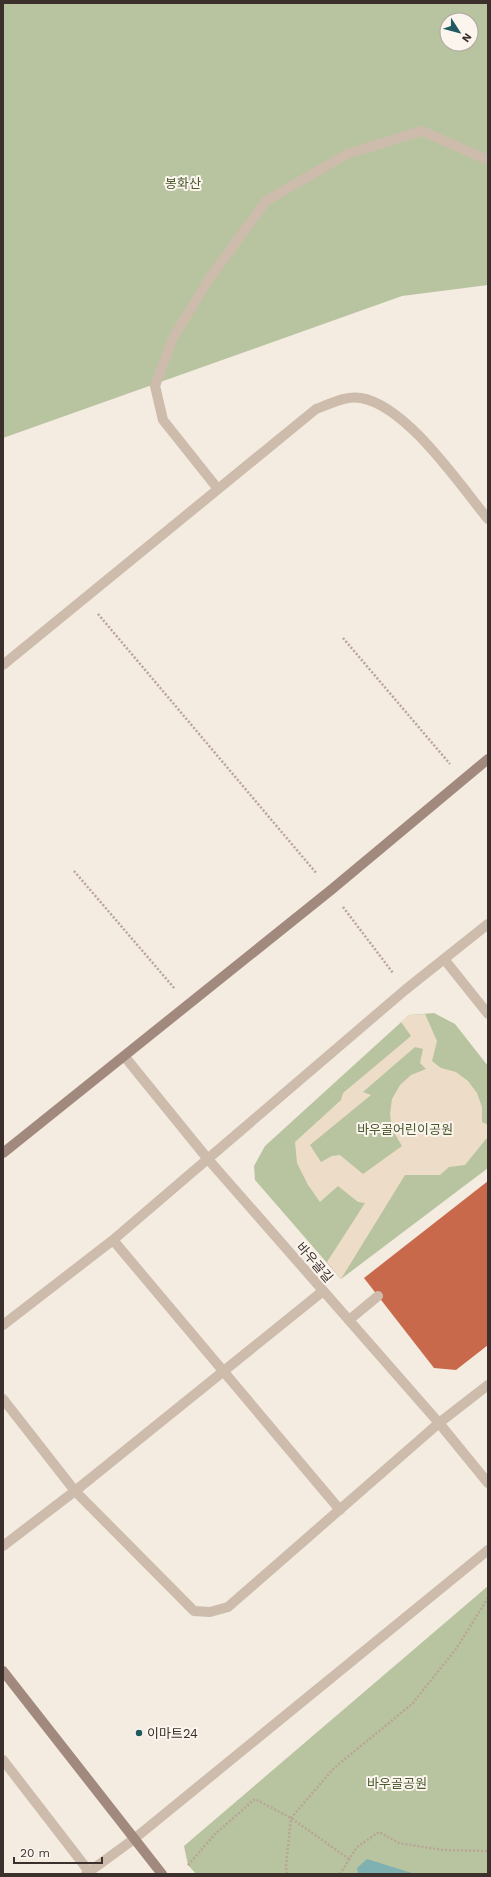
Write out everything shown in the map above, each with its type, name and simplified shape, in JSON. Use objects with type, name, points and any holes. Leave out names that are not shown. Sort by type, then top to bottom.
[{"type":"street","points":[[218,489],[163,420],[155,386],[173,338],[209,279],[266,201],[347,154],[422,131],[488,160]]},
{"type":"street","points":[[3,665],[316,409],[344,399],[360,398],[374,402],[396,416],[418,435],[488,519]]},
{"type":"street","points":[[3,1153],[125,1057],[331,890],[464,781],[488,759]]},
{"type":"street","points":[[3,1325],[113,1240],[405,990],[488,924]]},
{"type":"street","points":[[444,959],[488,1014]]},
{"type":"street","name":"바우골길","points":[[125,1057],[207,1158],[439,1423],[488,1483]]},
{"type":"street","points":[[113,1240],[340,1510]]},
{"type":"street","points":[[3,1546],[75,1491],[323,1291]]},
{"type":"street","points":[[349,1320],[378,1296]]},
{"type":"street","points":[[3,1400],[75,1491],[194,1611],[210,1612],[228,1607],[439,1423],[488,1385]]},
{"type":"street","points":[[3,1760],[89,1873],[134,1839],[488,1550]]},
{"type":"street","points":[[3,1671],[162,1874]]},
{"type":"path","points":[[84,598],[331,890],[405,990]]},
{"type":"path","points":[[343,638],[464,781]]},
{"type":"path","points":[[74,871],[188,1005]]},
{"type":"path","points":[[287,1874],[286,1866],[291,1818],[334,1768],[412,1704],[456,1649],[488,1598]]},
{"type":"path","points":[[188,1865],[215,1834],[255,1799],[291,1818],[349,1859]]},
{"type":"path","points":[[340,1874],[357,1847],[379,1832],[399,1843],[442,1850],[488,1851]]},
{"type":"green space","name":"봉화산","points":[[3,3],[488,3],[488,285],[402,296],[3,438]]},
{"type":"green space","name":"바우골어린이공원","points":[[434,1013],[455,1024],[488,1066],[488,1168],[341,1279],[255,1180],[254,1166],[265,1146],[409,1015]]},
{"type":"green space","name":"바우골공원","points":[[488,1586],[488,1874],[196,1874],[188,1865],[184,1846]]},
{"type":"shaded area","points":[[425,1014],[437,1041],[432,1061],[441,1068],[456,1072],[468,1081],[477,1093],[482,1107],[482,1122],[488,1125],[488,1139],[486,1139],[465,1165],[449,1167],[440,1175],[405,1175],[341,1279],[327,1262],[365,1203],[358,1202],[338,1186],[320,1202],[308,1185],[297,1163],[295,1142],[341,1100],[343,1093],[411,1036],[401,1022],[409,1015]],"holes":[[[415,1047],[423,1049],[420,1063],[426,1069],[411,1075],[400,1085],[392,1099],[390,1114],[392,1129],[402,1146],[363,1174],[340,1155],[332,1156],[321,1162],[310,1145],[371,1095],[363,1092]]]},
{"type":"water","points":[[367,1859],[415,1874],[358,1874],[357,1868]]},
{"type":"building","points":[[488,1181],[488,1345],[456,1370],[434,1368],[364,1278]]},
{"type":"place","name":"이마트24","points":[[139,1733]]}]
